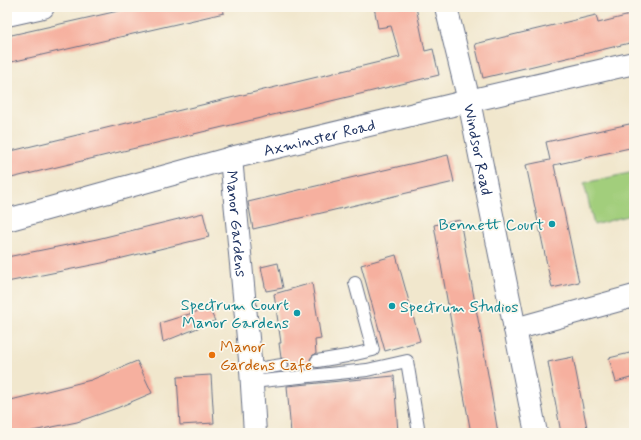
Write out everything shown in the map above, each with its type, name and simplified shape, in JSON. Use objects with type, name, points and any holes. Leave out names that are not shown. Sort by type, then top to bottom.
[{"type":"street","points":[[11,12],[44,7]]},
{"type":"street","name":"Windsor Road","points":[[446,7],[469,101],[536,433]]},
{"type":"street","name":"Axminster Road","points":[[7,220],[231,158],[634,63]]},
{"type":"street","name":"Manor Gardens","points":[[231,158],[256,433]]},
{"type":"street","points":[[515,329],[634,296]]},
{"type":"lane","points":[[317,361],[373,350],[355,283]]},
{"type":"lane","points":[[252,376],[367,370],[407,361],[419,433]]},
{"type":"lane","points":[[252,376],[282,365]]},
{"type":"green space","points":[[634,172],[634,214],[594,225],[584,183]]},
{"type":"building","points":[[136,7],[223,7],[224,13],[7,63],[7,36]]},
{"type":"building","points":[[374,7],[416,7],[425,51],[433,49],[439,75],[7,179],[7,152],[400,57],[391,26],[378,28]]},
{"type":"building","points":[[634,14],[634,42],[483,78],[475,44],[596,15],[598,23]]},
{"type":"building","name":"Bennett Court","points":[[634,123],[634,147],[554,165],[579,282],[552,288],[526,165],[550,160],[546,142]]},
{"type":"building","points":[[448,155],[454,182],[253,229],[248,202]]},
{"type":"building","points":[[203,213],[209,237],[102,263],[7,282],[7,257],[97,239]]},
{"type":"building","points":[[460,220],[498,433],[471,433],[462,385],[434,225]]},
{"type":"building","name":"Spectrum Studios","points":[[396,255],[420,341],[385,351],[361,265]]},
{"type":"building","points":[[278,263],[283,288],[266,291],[261,267]]},
{"type":"building","name":"Spectrum Court Manor Gardens","points":[[312,283],[321,339],[315,340],[316,354],[310,359],[311,365],[314,368],[287,371],[289,364],[288,360],[281,358],[279,343],[281,343],[274,294]]},
{"type":"building","points":[[209,308],[215,321],[163,342],[160,323]]},
{"type":"building","points":[[634,352],[634,377],[616,382],[609,358]]},
{"type":"building","points":[[573,357],[588,433],[561,433],[548,362]]},
{"type":"building","points":[[137,361],[152,393],[117,408],[77,422],[23,433],[7,433],[7,401],[91,380]]},
{"type":"building","points":[[211,375],[214,423],[180,425],[177,377]]},
{"type":"building","points":[[394,376],[398,433],[291,433],[287,386]]},
{"type":"place","name":"Bennett Court","points":[[552,224]]},
{"type":"place","name":"Spectrum Studios","points":[[392,306]]},
{"type":"place","name":"Spectrum Court Manor Gardens","points":[[297,313]]},
{"type":"place","name":"Manor Gardens Cafe","points":[[212,355]]}]
